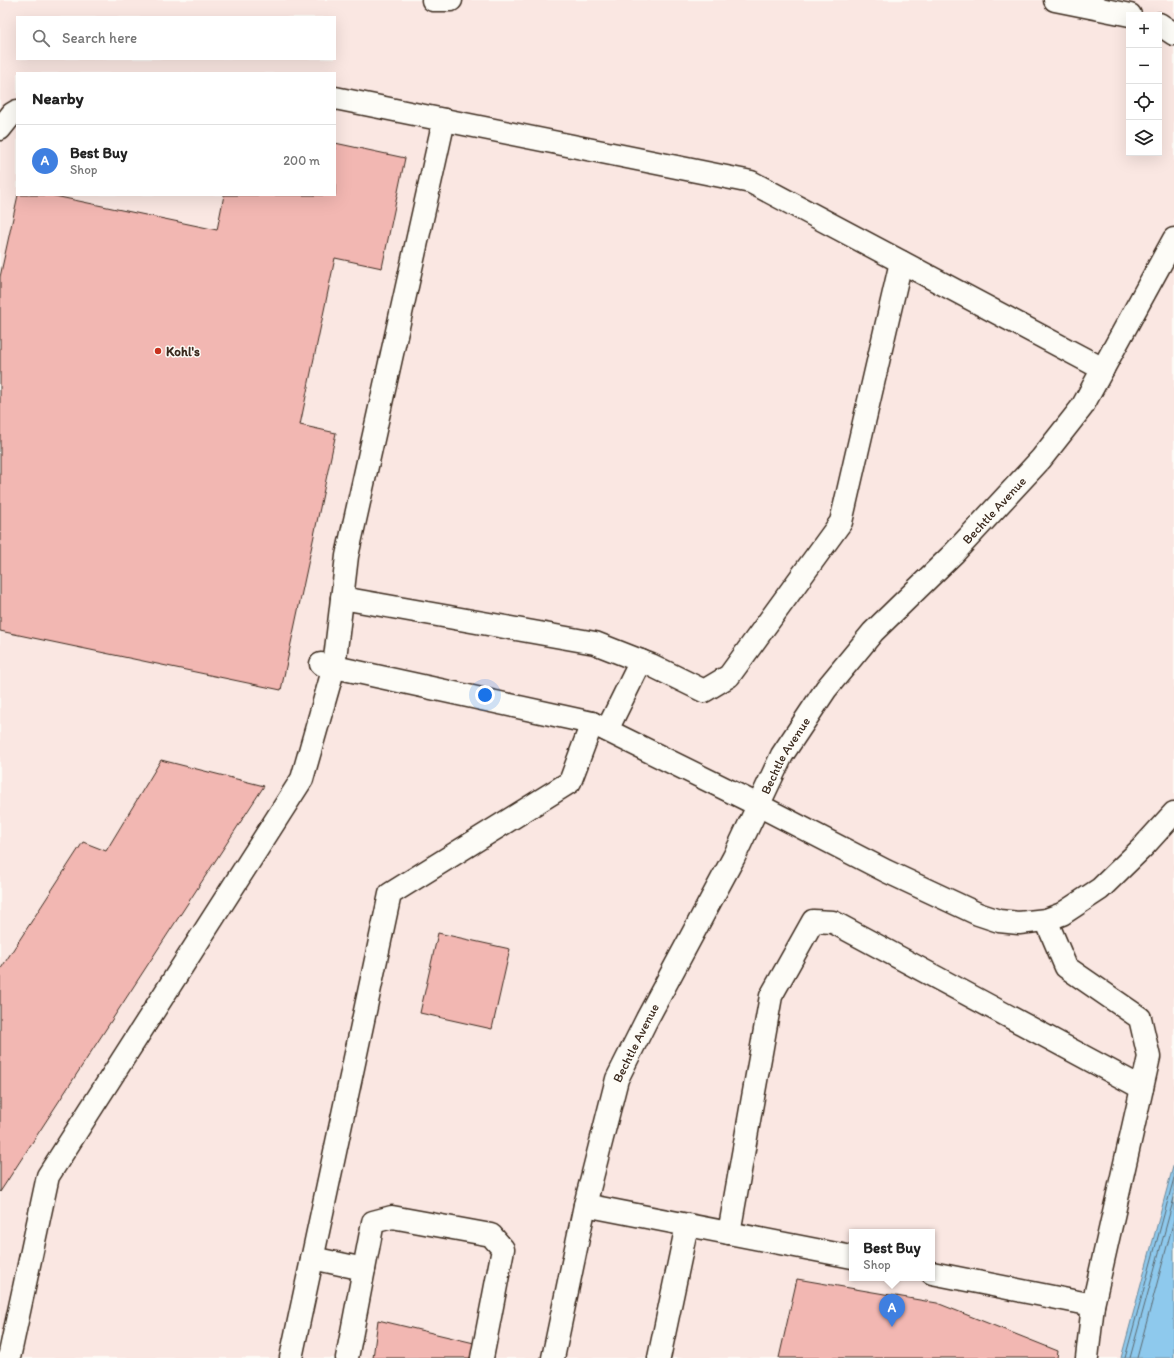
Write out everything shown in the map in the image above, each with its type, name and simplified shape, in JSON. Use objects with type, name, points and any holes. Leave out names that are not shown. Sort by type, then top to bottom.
[{"type":"street","points":[[433,0],[450,0]]},
{"type":"street","points":[[1055,0],[1126,14]]},
{"type":"street","points":[[1162,20],[1174,21]]},
{"type":"street","points":[[1162,26],[1174,34]]},
{"type":"street","points":[[336,98],[751,182],[1103,369]]},
{"type":"street","points":[[0,129],[12,114],[16,112]]},
{"type":"street","points":[[9,1358],[48,1176],[302,779],[342,598],[349,550],[444,120]]},
{"type":"street","name":"Bechtle Avenue","points":[[553,1358],[586,1205],[617,1079],[647,1019],[734,857],[782,755],[826,689],[872,632],[954,553],[1042,459],[1082,407],[1174,239]]},
{"type":"street","points":[[342,598],[595,643],[640,661],[704,691],[729,676],[841,522],[900,262]]},
{"type":"street","points":[[291,1358],[390,894],[570,782],[599,727],[640,661]]},
{"type":"street","points":[[328,665],[599,727],[758,805],[886,871],[978,914],[999,921],[1019,923],[1046,920],[1062,914],[1100,889],[1143,847],[1174,813]]},
{"type":"street","points":[[1046,920],[1066,967],[1140,1018],[1148,1057],[1093,1305],[1087,1358]]},
{"type":"street","points":[[729,1233],[771,996],[813,921],[833,922],[1142,1088]]},
{"type":"street","points":[[586,1205],[849,1256]]},
{"type":"street","points":[[347,1358],[373,1222],[392,1217],[491,1235],[503,1249],[482,1358]]},
{"type":"street","points":[[659,1358],[687,1225]]},
{"type":"street","points":[[312,1258],[364,1269]]},
{"type":"street","points":[[935,1274],[1093,1305]]},
{"type":"shaded area","points":[[0,0],[1174,0],[1174,1358],[0,1358]]},
{"type":"water","points":[[1174,1163],[1174,1358],[1121,1358]]},
{"type":"building","name":"Kohl's","points":[[336,143],[405,158],[382,268],[335,258],[300,425],[336,433],[281,690],[0,631],[0,277],[18,196],[55,196],[217,230],[224,196],[336,196]]},
{"type":"building","points":[[161,760],[264,786],[0,1192],[0,970],[83,842],[106,851]]},
{"type":"building","points":[[438,933],[510,949],[492,1029],[420,1013]]},
{"type":"building","points":[[797,1279],[937,1303],[1058,1351],[1057,1358],[779,1358]]},
{"type":"building","points":[[378,1320],[474,1343],[470,1358],[373,1358]]},
{"type":"place","name":"Kohl's","points":[[158,351]]},
{"type":"place","name":"Best Buy","points":[[892,1327]]}]
